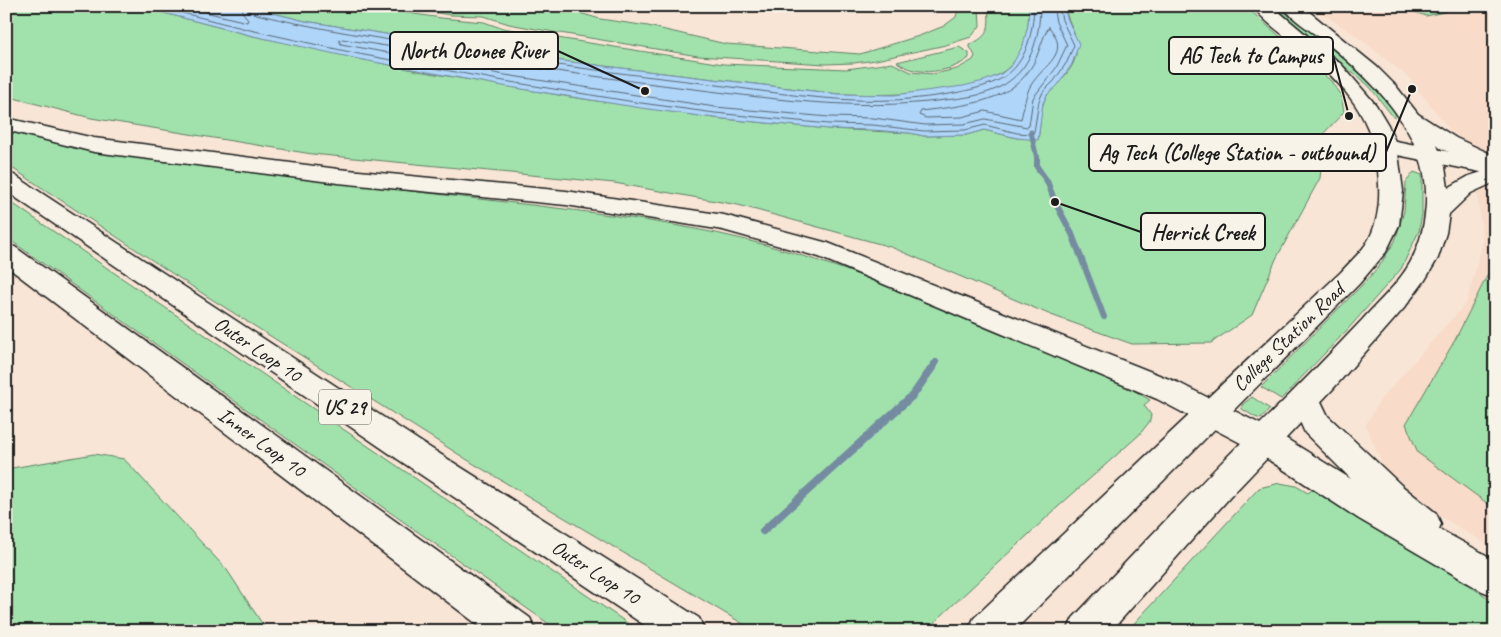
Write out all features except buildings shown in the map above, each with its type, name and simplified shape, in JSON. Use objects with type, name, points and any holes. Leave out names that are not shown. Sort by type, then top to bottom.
[{"type":"main road","name":"College Station Road","points":[[987,631],[1209,412],[1321,306],[1372,254],[1386,228],[1391,203],[1392,181],[1386,146],[1378,126],[1366,106],[1333,67],[1261,6]]},
{"type":"main road","points":[[1086,631],[1394,302],[1425,260],[1436,224],[1437,212],[1435,178],[1430,154],[1408,115],[1384,84],[1352,54],[1292,6]]},
{"type":"main road","points":[[1408,115],[1448,143],[1495,167]]},
{"type":"main road","points":[[6,124],[94,144],[166,154],[338,176],[566,198],[724,223],[828,250],[1168,391],[1263,440],[1371,509],[1485,572]]},
{"type":"main road","points":[[1386,146],[1495,167]]},
{"type":"main road","points":[[1437,212],[1460,188],[1478,178],[1495,175]]},
{"type":"main road","name":"Outer Loop 10","points":[[6,180],[410,451],[686,631]]},
{"type":"main road","name":"Inner Loop 10","points":[[6,254],[517,631]]},
{"type":"main road","points":[[1305,399],[1316,424],[1389,495],[1485,572]]},
{"type":"shaded area","points":[[1311,6],[1495,6],[1495,156],[1467,145],[1451,131],[1408,77],[1354,34]]},
{"type":"shaded area","points":[[1495,184],[1495,549],[1425,507],[1383,466],[1366,425],[1380,400],[1467,302],[1483,241],[1477,191]]},
{"type":"green space","points":[[6,6],[137,6],[249,35],[418,71],[570,97],[714,118],[829,129],[910,133],[924,136],[966,135],[984,130],[1017,138],[1038,139],[1045,99],[1069,71],[1075,60],[1077,47],[1075,35],[1064,6],[1245,6],[1331,81],[1341,96],[1344,112],[1325,132],[1320,178],[1276,259],[1252,315],[1211,343],[1132,344],[1051,315],[891,247],[738,205],[614,183],[312,154],[91,118],[6,96]]},
{"type":"green space","points":[[245,6],[363,6],[441,18],[484,22],[498,27],[557,38],[723,64],[846,69],[892,63],[911,72],[933,74],[957,69],[973,60],[975,56],[969,45],[985,35],[989,20],[988,6],[1029,6],[1027,29],[1021,51],[1012,64],[998,75],[979,83],[956,89],[880,95],[839,94],[521,56],[305,21]]},
{"type":"green space","points":[[394,6],[538,7],[576,12],[600,19],[648,26],[726,44],[860,54],[919,36],[944,26],[956,17],[959,6],[979,6],[980,26],[971,37],[946,45],[876,60],[825,64],[698,56],[509,24],[484,16],[450,15]]},
{"type":"green space","points":[[1269,6],[1275,6],[1341,54],[1384,97],[1396,114],[1394,118],[1369,86]]},
{"type":"green space","points":[[1398,6],[1438,6],[1448,11],[1426,16]]},
{"type":"green space","points":[[959,47],[969,53],[969,58],[943,70],[914,70],[897,62]]},
{"type":"green space","points":[[6,131],[33,138],[145,157],[647,220],[716,233],[768,246],[820,261],[871,279],[1123,384],[1150,400],[1144,405],[1151,415],[1150,421],[1139,435],[1059,506],[925,631],[755,631],[474,464],[205,295],[6,164]]},
{"type":"green space","points":[[1414,172],[1422,175],[1422,214],[1419,231],[1401,269],[1348,329],[1281,399],[1261,387],[1380,265],[1395,241],[1404,211],[1406,182]]},
{"type":"green space","points":[[6,199],[639,631],[559,631],[6,237]]},
{"type":"green space","points":[[1495,230],[1495,509],[1418,453],[1406,424],[1455,340],[1493,264]]},
{"type":"green space","points":[[1252,397],[1270,409],[1261,419],[1242,409],[1242,405]]},
{"type":"green space","points":[[94,454],[124,459],[227,570],[267,631],[6,631],[6,469]]},
{"type":"green space","points":[[1280,483],[1296,486],[1308,493],[1314,488],[1495,602],[1495,631],[1127,631],[1259,488]]},
{"type":"water","points":[[137,6],[245,6],[305,21],[521,56],[838,94],[894,95],[963,86],[984,81],[1001,74],[1012,65],[1023,45],[1028,25],[1029,6],[1064,6],[1067,18],[1079,44],[1072,64],[1058,85],[1047,95],[1043,103],[1038,140],[1017,138],[984,130],[966,135],[924,136],[910,133],[829,129],[714,118],[503,86],[358,59],[249,35]]},
{"type":"waterway","points":[[1031,132],[1037,159]]},
{"type":"waterway","points":[[1037,159],[1037,167],[1047,181],[1055,202],[1072,234],[1104,317]]},
{"type":"waterway","points":[[933,366],[936,362]]},
{"type":"waterway","points":[[763,531],[913,395],[934,365]]},
{"type":"place","name":"Ag Tech (College Station - outbound)","points":[[1412,89]]},
{"type":"place","name":"North Oconee River","points":[[645,91]]},
{"type":"place","name":"AG Tech to Campus","points":[[1349,116]]},
{"type":"place","name":"Herrick Creek","points":[[1055,202]]}]
